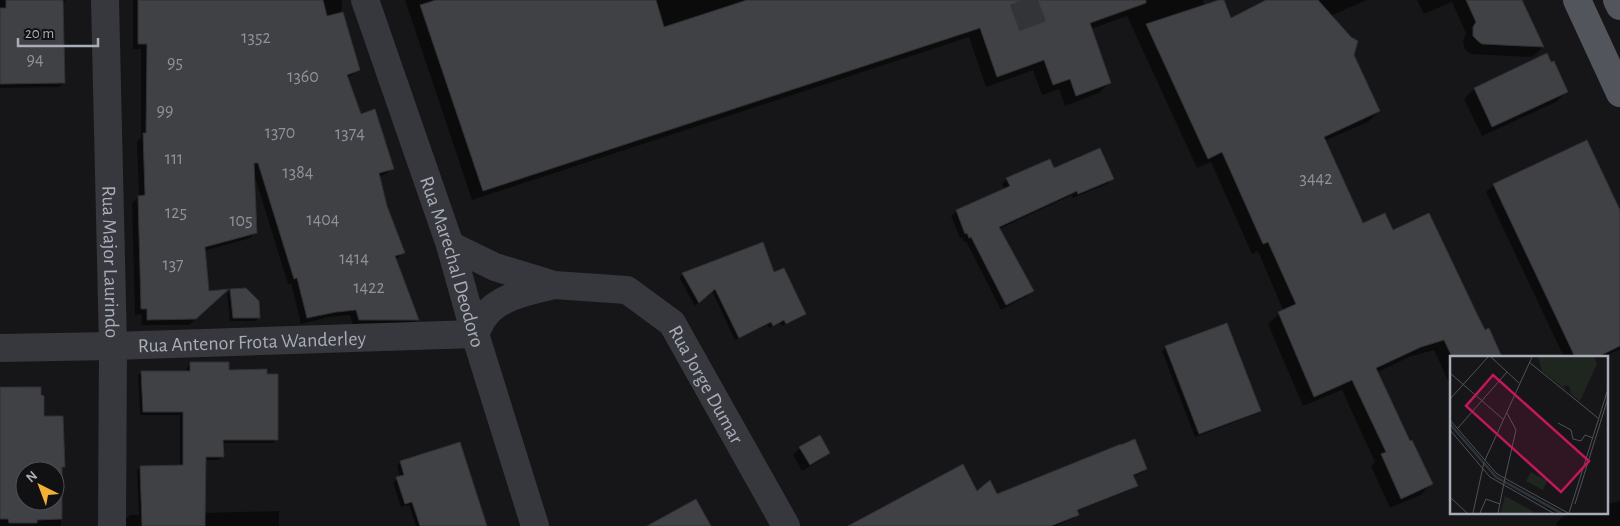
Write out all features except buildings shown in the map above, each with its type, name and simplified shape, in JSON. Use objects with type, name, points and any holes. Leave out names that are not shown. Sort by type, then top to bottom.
[{"type":"main road","points":[[1577,0],[1620,90]]},
{"type":"main road","points":[[1617,0],[1620,6]]},
{"type":"street","name":"Rua Major Laurindo","points":[[105,0],[113,346],[112,526]]},
{"type":"street","name":"Rua Marechal Deodoro","points":[[365,0],[450,245],[475,334],[535,526]]},
{"type":"street","name":"Rua Jorge Dumar","points":[[450,245],[495,267],[554,285],[627,290],[672,323],[786,526]]},
{"type":"street","points":[[475,334],[483,318],[498,304],[520,294],[554,285]]},
{"type":"street","name":"Rua Antenor Frota Wanderley","points":[[0,348],[475,334]]},
{"type":"tunnel","points":[[1023,0],[1036,35]]}]
